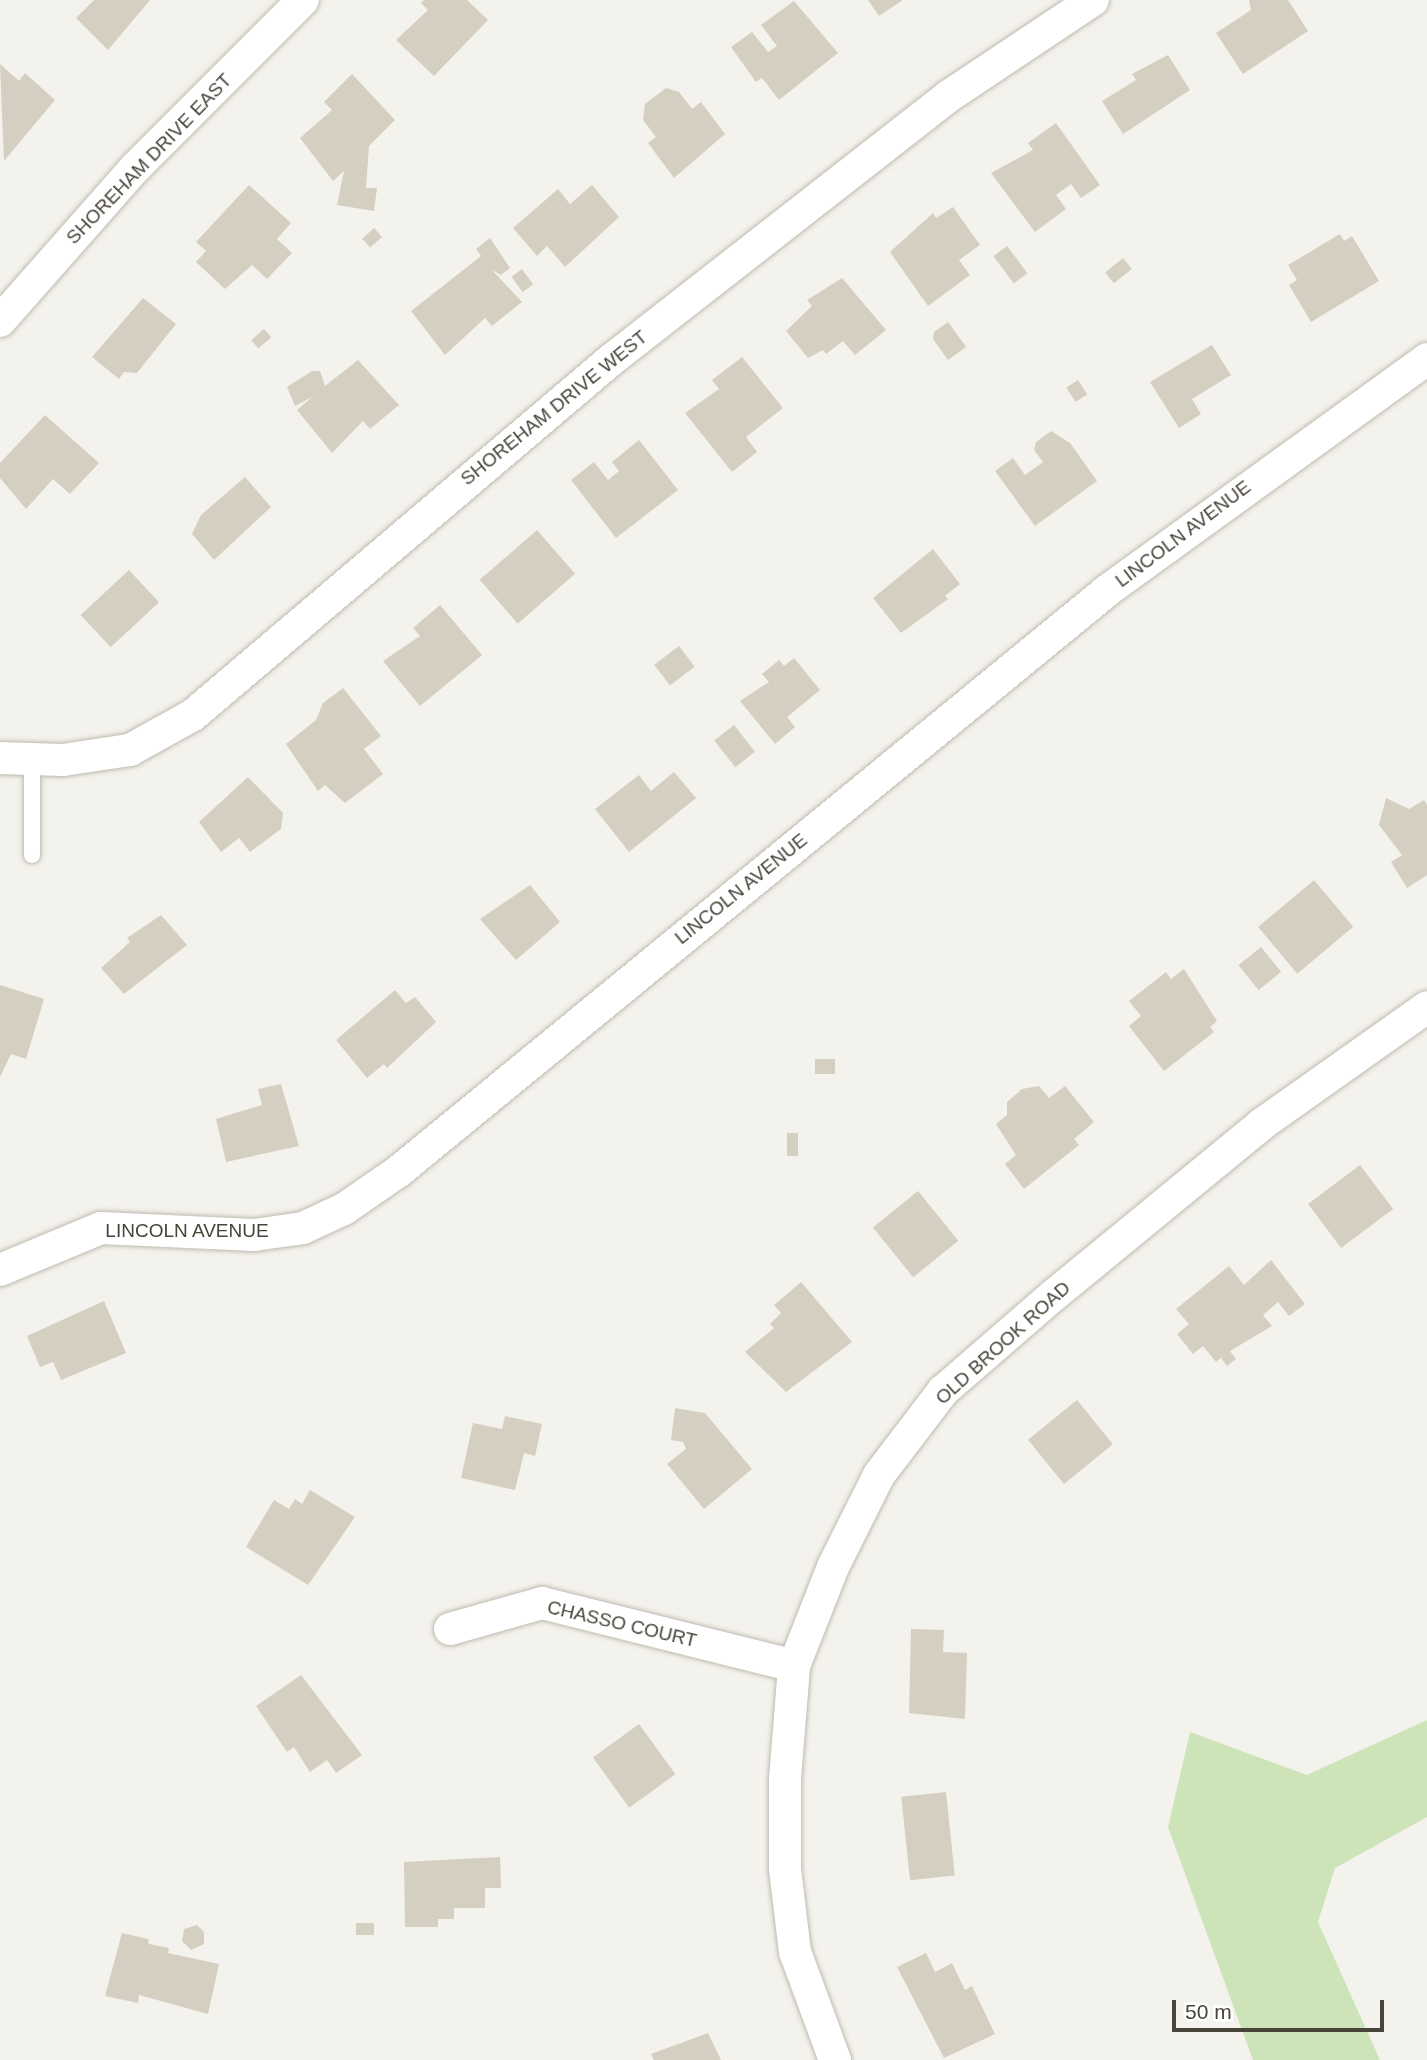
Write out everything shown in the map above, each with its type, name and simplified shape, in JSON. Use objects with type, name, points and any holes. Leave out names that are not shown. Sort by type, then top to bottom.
[{"type":"street","name":"SHOREHAM DRIVE EAST","points":[[0,321],[136,167],[303,0]]},
{"type":"street","name":"SHOREHAM DRIVE WEST","points":[[0,758],[32,759],[130,750],[193,715],[611,360],[949,96],[1093,0]]},
{"type":"street","name":"LINCOLN AVENUE","points":[[0,1270],[101,1228],[254,1236],[303,1228],[344,1209],[400,1171],[1108,590],[1427,359]]},
{"type":"street","name":"OLD BROOK ROAD","points":[[835,2060],[795,1952],[785,1869],[785,1779],[794,1666],[832,1567],[879,1475],[943,1391],[1262,1124],[1427,1007]]},
{"type":"street","name":"CHASSO COURT","points":[[450,1629],[542,1603],[794,1666]]},
{"type":"lane","points":[[32,759],[32,855]]},
{"type":"green space","points":[[1427,1720],[1427,1817],[1335,1868],[1318,1922],[1380,2060],[1253,2060],[1168,1827],[1190,1732],[1307,1775]]},
{"type":"building","points":[[94,0],[150,0],[108,50],[76,18]]},
{"type":"building","points":[[424,0],[467,0],[488,20],[434,76],[396,40],[428,10],[421,3]]},
{"type":"building","points":[[868,0],[903,0],[879,16]]},
{"type":"building","points":[[1249,0],[1288,0],[1308,31],[1243,74],[1216,33],[1251,10]]},
{"type":"building","points":[[794,1],[838,53],[779,100],[762,78],[756,82],[731,47],[752,32],[768,52],[777,46],[761,25]]},
{"type":"building","points":[[1168,55],[1190,90],[1123,134],[1102,101],[1136,80],[1132,74]]},
{"type":"building","points":[[0,64],[19,81],[25,73],[55,100],[4,161]]},
{"type":"building","points":[[352,74],[395,120],[369,146],[366,188],[377,188],[374,211],[337,205],[344,171],[333,181],[300,138],[332,110],[324,102]]},
{"type":"building","points":[[666,88],[679,92],[692,109],[701,102],[725,134],[674,178],[648,143],[656,137],[643,120],[645,104]]},
{"type":"building","points":[[1056,123],[1100,185],[1081,198],[1071,184],[1056,195],[1066,209],[1035,232],[991,173],[1033,150],[1028,143]]},
{"type":"building","points":[[249,185],[291,223],[277,239],[292,253],[267,279],[252,265],[225,289],[196,262],[206,251],[196,242]]},
{"type":"building","points":[[592,185],[619,217],[565,267],[547,246],[537,256],[513,228],[558,189],[570,204]]},
{"type":"building","points":[[953,207],[980,245],[959,260],[970,275],[928,306],[890,252],[933,213],[936,218]]},
{"type":"building","points":[[374,228],[382,237],[370,248],[362,239]]},
{"type":"building","points":[[1340,234],[1344,241],[1352,236],[1379,281],[1311,322],[1289,285],[1297,280],[1288,265]]},
{"type":"building","points":[[490,238],[510,268],[501,275],[492,270],[522,302],[492,326],[485,318],[445,355],[411,311],[481,256],[476,249]]},
{"type":"building","points":[[1007,246],[1027,273],[1014,283],[993,256]]},
{"type":"building","points":[[1123,258],[1132,269],[1114,283],[1105,272]]},
{"type":"building","points":[[522,269],[533,284],[523,292],[511,277]]},
{"type":"building","points":[[842,278],[886,330],[855,355],[843,341],[826,354],[823,350],[808,358],[786,331],[812,306],[807,300]]},
{"type":"building","points":[[143,298],[176,324],[137,373],[124,372],[119,379],[92,357]]},
{"type":"building","points":[[948,322],[966,347],[948,360],[933,339],[934,332]]},
{"type":"building","points":[[264,329],[271,337],[258,348],[251,340]]},
{"type":"building","points":[[1212,345],[1231,375],[1192,399],[1201,414],[1179,428],[1150,382]]},
{"type":"building","points":[[742,357],[783,408],[746,437],[757,452],[732,472],[685,413],[719,389],[712,380]]},
{"type":"building","points":[[358,360],[399,405],[370,429],[363,421],[332,453],[297,410],[312,397],[295,406],[287,387],[312,371],[320,371],[325,386]]},
{"type":"building","points":[[1078,380],[1087,394],[1076,402],[1066,388]]},
{"type":"building","points":[[45,415],[99,463],[70,494],[53,479],[26,509],[0,478],[0,463]]},
{"type":"building","points":[[1051,431],[1070,443],[1097,481],[1035,526],[995,471],[1013,458],[1025,475],[1043,462],[1034,450],[1036,442]]},
{"type":"building","points":[[639,440],[678,490],[616,538],[571,480],[594,462],[608,480],[619,471],[612,462]]},
{"type":"building","points":[[245,477],[271,507],[214,560],[192,534],[201,515]]},
{"type":"building","points":[[537,530],[575,574],[518,624],[480,580]]},
{"type":"building","points":[[933,549],[960,584],[945,596],[948,599],[901,633],[873,598]]},
{"type":"building","points":[[129,570],[159,602],[111,647],[81,615]]},
{"type":"building","points":[[440,605],[482,655],[420,706],[383,661],[420,636],[413,628]]},
{"type":"building","points":[[679,646],[695,667],[670,685],[654,665]]},
{"type":"building","points":[[794,658],[820,690],[787,717],[795,727],[775,744],[740,701],[769,682],[762,674],[779,660],[784,666]]},
{"type":"building","points":[[343,688],[381,736],[364,749],[383,774],[345,803],[325,785],[318,791],[286,744],[316,720],[323,703]]},
{"type":"building","points":[[734,725],[755,752],[735,767],[714,740]]},
{"type":"building","points":[[674,772],[696,798],[629,852],[595,809],[639,775],[651,791]]},
{"type":"building","points":[[248,777],[283,813],[281,829],[250,852],[239,838],[221,852],[199,822]]},
{"type":"building","points":[[1386,798],[1409,809],[1424,800],[1427,805],[1427,875],[1407,888],[1391,862],[1402,855],[1379,825]]},
{"type":"building","points":[[1314,880],[1353,927],[1297,974],[1258,927]]},
{"type":"building","points":[[530,885],[560,922],[516,960],[480,919]]},
{"type":"building","points":[[161,915],[187,945],[124,994],[101,968],[130,942],[127,938]]},
{"type":"building","points":[[1261,947],[1281,972],[1259,990],[1238,965]]},
{"type":"building","points":[[1184,969],[1217,1021],[1210,1027],[1214,1032],[1164,1071],[1129,1026],[1141,1016],[1129,1001],[1166,972],[1171,979]]},
{"type":"building","points":[[0,985],[44,999],[26,1059],[11,1054],[0,1077]]},
{"type":"building","points":[[395,990],[406,1003],[415,997],[436,1022],[387,1068],[384,1064],[367,1078],[336,1040]]},
{"type":"building","points":[[815,1059],[835,1059],[835,1074],[815,1074]]},
{"type":"building","points":[[281,1084],[299,1146],[226,1162],[216,1119],[262,1105],[258,1089]]},
{"type":"building","points":[[1039,1086],[1049,1098],[1065,1086],[1094,1122],[1074,1139],[1079,1145],[1024,1189],[1005,1164],[1016,1155],[996,1124],[1007,1115],[1007,1102],[1022,1089]]},
{"type":"building","points":[[787,1133],[798,1133],[798,1156],[787,1156]]},
{"type":"building","points":[[1360,1165],[1393,1209],[1341,1248],[1308,1204]]},
{"type":"building","points":[[918,1191],[958,1241],[913,1277],[873,1228]]},
{"type":"building","points":[[1271,1260],[1305,1304],[1289,1316],[1278,1302],[1263,1315],[1272,1326],[1230,1351],[1236,1359],[1227,1366],[1221,1358],[1216,1362],[1203,1346],[1193,1354],[1177,1334],[1189,1324],[1176,1309],[1229,1266],[1244,1285]]},
{"type":"building","points":[[801,1282],[852,1342],[786,1392],[745,1352],[774,1328],[770,1324],[781,1313],[774,1305]]},
{"type":"building","points":[[104,1301],[126,1353],[61,1380],[53,1362],[40,1367],[27,1336]]},
{"type":"building","points":[[1077,1400],[1113,1444],[1064,1484],[1028,1440]]},
{"type":"building","points":[[675,1408],[705,1413],[752,1469],[704,1509],[667,1464],[686,1449],[683,1442],[671,1440]]},
{"type":"building","points":[[505,1416],[542,1424],[535,1456],[524,1453],[515,1490],[461,1478],[473,1423],[502,1429]]},
{"type":"building","points":[[310,1490],[355,1517],[308,1585],[246,1547],[274,1500],[289,1509],[295,1499],[302,1504]]},
{"type":"building","points":[[911,1629],[944,1630],[943,1652],[967,1653],[965,1719],[909,1713]]},
{"type":"building","points":[[301,1675],[362,1755],[336,1773],[327,1760],[310,1772],[294,1747],[287,1752],[256,1706]]},
{"type":"building","points":[[639,1724],[675,1774],[629,1808],[593,1758]]},
{"type":"building","points":[[946,1792],[955,1876],[910,1880],[901,1797]]},
{"type":"building","points":[[500,1857],[501,1888],[485,1888],[485,1908],[454,1908],[454,1919],[438,1919],[438,1927],[405,1927],[404,1862]]},
{"type":"building","points":[[356,1923],[374,1923],[374,1935],[356,1935]]},
{"type":"building","points":[[197,1925],[204,1932],[204,1944],[191,1950],[182,1941],[184,1929]]},
{"type":"building","points":[[122,1933],[148,1939],[149,1944],[169,1948],[168,1953],[219,1964],[208,2014],[139,1995],[138,2003],[105,1996]]},
{"type":"building","points":[[926,1953],[935,1972],[952,1963],[965,1990],[972,1986],[995,2034],[944,2058],[897,1967]]},
{"type":"building","points":[[708,2033],[721,2060],[654,2060],[651,2054]]}]
